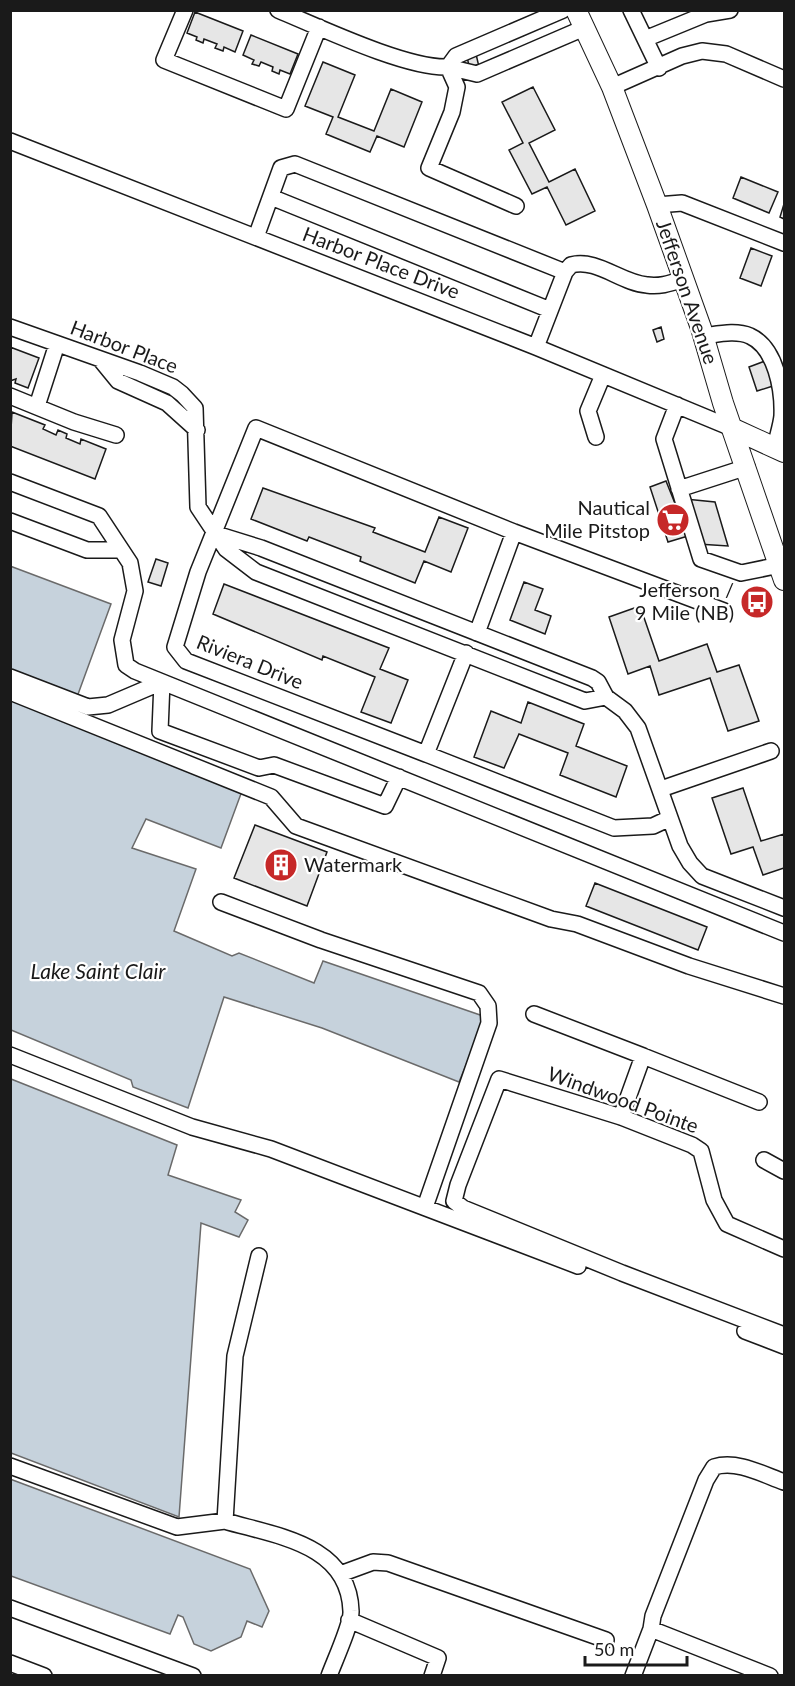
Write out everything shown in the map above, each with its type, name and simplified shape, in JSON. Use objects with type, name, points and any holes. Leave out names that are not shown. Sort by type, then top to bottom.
[{"type":"main road","name":"Jefferson Avenue","points":[[580,19],[612,87],[657,205],[781,564]]},
{"type":"main road","points":[[734,429],[780,450]]},
{"type":"street","points":[[185,10],[164,60],[286,109],[319,27]]},
{"type":"street","points":[[278,10],[409,61],[434,67],[563,10]]},
{"type":"street","points":[[631,10],[658,68]]},
{"type":"street","points":[[645,39],[706,14],[730,10]]},
{"type":"street","points":[[452,61],[477,74],[580,19]]},
{"type":"street","points":[[612,87],[692,52],[714,52],[736,58],[784,79]]},
{"type":"street","points":[[452,61],[457,87],[452,112],[429,168],[516,206]]},
{"type":"street","name":"Harbor Place Drive","points":[[10,141],[536,347],[734,429]]},
{"type":"street","points":[[256,237],[281,168],[295,164],[565,272]]},
{"type":"street","points":[[270,197],[550,310]]},
{"type":"street","points":[[657,205],[682,203],[784,243]]},
{"type":"street","points":[[536,347],[565,272],[571,265],[586,264],[645,285],[659,286],[684,279]]},
{"type":"street","name":"Harbor Place","points":[[10,327],[140,373],[182,394],[195,408],[198,507],[216,534]]},
{"type":"street","points":[[704,336],[738,333],[750,336],[764,345],[772,358],[781,400],[783,419],[780,450]]},
{"type":"street","points":[[37,406],[57,344]]},
{"type":"street","points":[[100,359],[118,381],[167,403],[197,430]]},
{"type":"street","points":[[100,359],[122,360],[150,370],[173,380],[182,394]]},
{"type":"street","points":[[134,388],[140,373]]},
{"type":"street","points":[[596,436],[588,411],[603,375]]},
{"type":"street","points":[[10,396],[74,422],[116,435]]},
{"type":"street","points":[[677,405],[664,439],[701,559],[741,573],[781,564]]},
{"type":"street","name":"Riviera Drive","points":[[670,818],[653,826],[614,828],[186,661],[179,656],[175,647],[178,633],[198,572],[216,534],[256,428],[514,532],[724,611]]},
{"type":"street","points":[[680,489],[747,467]]},
{"type":"street","points":[[10,482],[99,516],[122,550],[130,563],[135,591],[122,640],[123,656],[126,665],[135,671],[784,933]]},
{"type":"street","points":[[10,521],[87,550],[122,550]]},
{"type":"street","points":[[477,633],[514,532]]},
{"type":"street","points":[[216,534],[261,548],[592,678],[598,682],[606,698],[634,721],[661,789],[680,846],[690,863],[702,876],[784,908]]},
{"type":"street","points":[[216,534],[225,549],[256,572],[585,701],[606,698]]},
{"type":"street","points":[[426,754],[466,653]]},
{"type":"street","points":[[10,677],[88,707],[108,705],[162,682]]},
{"type":"street","points":[[162,682],[160,731],[259,768],[274,765],[385,807],[399,777]]},
{"type":"street","points":[[10,692],[271,797],[296,826],[551,919],[577,924],[689,966],[784,996]]},
{"type":"street","points":[[661,789],[771,752]]},
{"type":"street","points":[[221,902],[321,940],[478,993],[488,1006],[489,1023],[425,1207]]},
{"type":"street","points":[[534,1014],[759,1102]]},
{"type":"street","points":[[10,1055],[192,1127],[271,1149],[400,1197],[784,1346]]},
{"type":"street","points":[[621,1117],[643,1056]]},
{"type":"street","name":"Windwood Pointe","points":[[784,1247],[727,1224],[714,1200],[701,1151],[621,1117],[499,1079],[454,1201],[463,1208],[611,1269],[784,1335]]},
{"type":"street","points":[[764,1160],[784,1171]]},
{"type":"street","points":[[400,1197],[432,1186]]},
{"type":"street","points":[[225,1521],[235,1356],[259,1256]]},
{"type":"street","points":[[633,1676],[661,1595],[706,1480],[714,1467],[725,1463],[740,1466],[784,1482]]},
{"type":"street","points":[[10,1466],[177,1527],[225,1521],[309,1545],[343,1573],[352,1612],[329,1676]]},
{"type":"street","points":[[343,1573],[373,1562],[388,1563],[606,1640]]},
{"type":"street","points":[[10,1608],[193,1676]]},
{"type":"street","points":[[349,1620],[438,1658],[432,1676]]},
{"type":"street","points":[[651,1629],[770,1676]]},
{"type":"street","points":[[10,1663],[44,1676]]},
{"type":"water","points":[[10,566],[111,604],[77,697],[11,670]]},
{"type":"water","name":"Lake Saint Clair","points":[[10,697],[242,791],[221,848],[146,819],[132,848],[196,869],[174,931],[232,956],[239,953],[314,983],[323,961],[486,1017],[459,1082],[322,1028],[224,997],[188,1108],[133,1087],[131,1080],[11,1030]]},
{"type":"water","points":[[11,1079],[177,1145],[168,1175],[241,1200],[235,1212],[248,1220],[239,1237],[201,1223],[179,1517],[11,1453]]},
{"type":"water","points":[[10,1479],[250,1569],[269,1611],[262,1627],[247,1621],[241,1637],[211,1651],[194,1644],[183,1617],[178,1615],[170,1634],[11,1576]]},
{"type":"building","points":[[195,12],[243,31],[235,52],[224,47],[223,51],[215,48],[217,44],[204,39],[203,43],[196,40],[197,37],[187,33]]},
{"type":"building","points":[[251,35],[298,54],[290,74],[280,70],[279,74],[272,71],[273,67],[261,62],[259,66],[252,64],[254,60],[243,55]]},
{"type":"building","points":[[476,54],[479,67],[470,70],[467,57]]},
{"type":"building","points":[[323,62],[355,75],[338,117],[374,131],[391,89],[422,102],[404,147],[377,136],[370,152],[326,134],[333,117],[305,106]]},
{"type":"building","points":[[533,87],[555,130],[529,143],[549,182],[575,169],[595,211],[566,225],[547,187],[532,194],[509,150],[523,143],[502,102]]},
{"type":"building","points":[[741,177],[778,192],[769,213],[733,198]]},
{"type":"building","points":[[784,204],[784,219],[780,217]]},
{"type":"building","points":[[751,248],[772,256],[761,286],[740,278]]},
{"type":"building","points":[[661,327],[664,339],[657,342],[653,330]]},
{"type":"building","points":[[10,347],[39,358],[28,388],[15,383],[16,379],[10,381]]},
{"type":"building","points":[[765,361],[773,386],[757,391],[749,367]]},
{"type":"building","points":[[12,412],[45,425],[43,429],[56,435],[58,430],[67,434],[66,438],[80,444],[81,439],[106,449],[95,479],[10,446]]},
{"type":"building","points":[[666,481],[688,536],[668,542],[650,487]]},
{"type":"building","points":[[263,488],[375,528],[373,532],[425,552],[439,517],[468,528],[451,572],[424,561],[415,583],[360,561],[361,557],[309,537],[307,541],[251,519]]},
{"type":"building","points":[[685,499],[715,502],[728,546],[698,544]]},
{"type":"building","points":[[156,559],[168,563],[161,586],[148,582]]},
{"type":"building","points":[[524,582],[543,589],[535,610],[551,616],[545,634],[510,620]]},
{"type":"building","points":[[224,584],[389,648],[380,669],[408,680],[391,723],[361,712],[375,677],[323,656],[322,660],[213,614]]},
{"type":"building","points":[[640,606],[659,661],[707,644],[717,672],[739,665],[759,721],[728,731],[710,678],[659,695],[650,666],[628,674],[609,617]]},
{"type":"building","points":[[528,702],[584,724],[576,746],[627,766],[616,797],[560,775],[568,753],[519,734],[504,768],[474,757],[491,711],[521,723]]},
{"type":"building","points":[[743,788],[761,841],[784,834],[784,868],[763,875],[753,847],[731,854],[712,798]]},
{"type":"building","name":"Watermark","points":[[255,825],[327,852],[307,906],[234,878]]},
{"type":"building","points":[[595,883],[707,927],[698,950],[586,906]]},
{"type":"place","name":"Nautical Mile Pitstop","points":[[673,520]]},
{"type":"place","name":"Jefferson / 9 Mile (NB)","points":[[757,602]]},
{"type":"place","name":"Watermark","points":[[281,865]]}]
